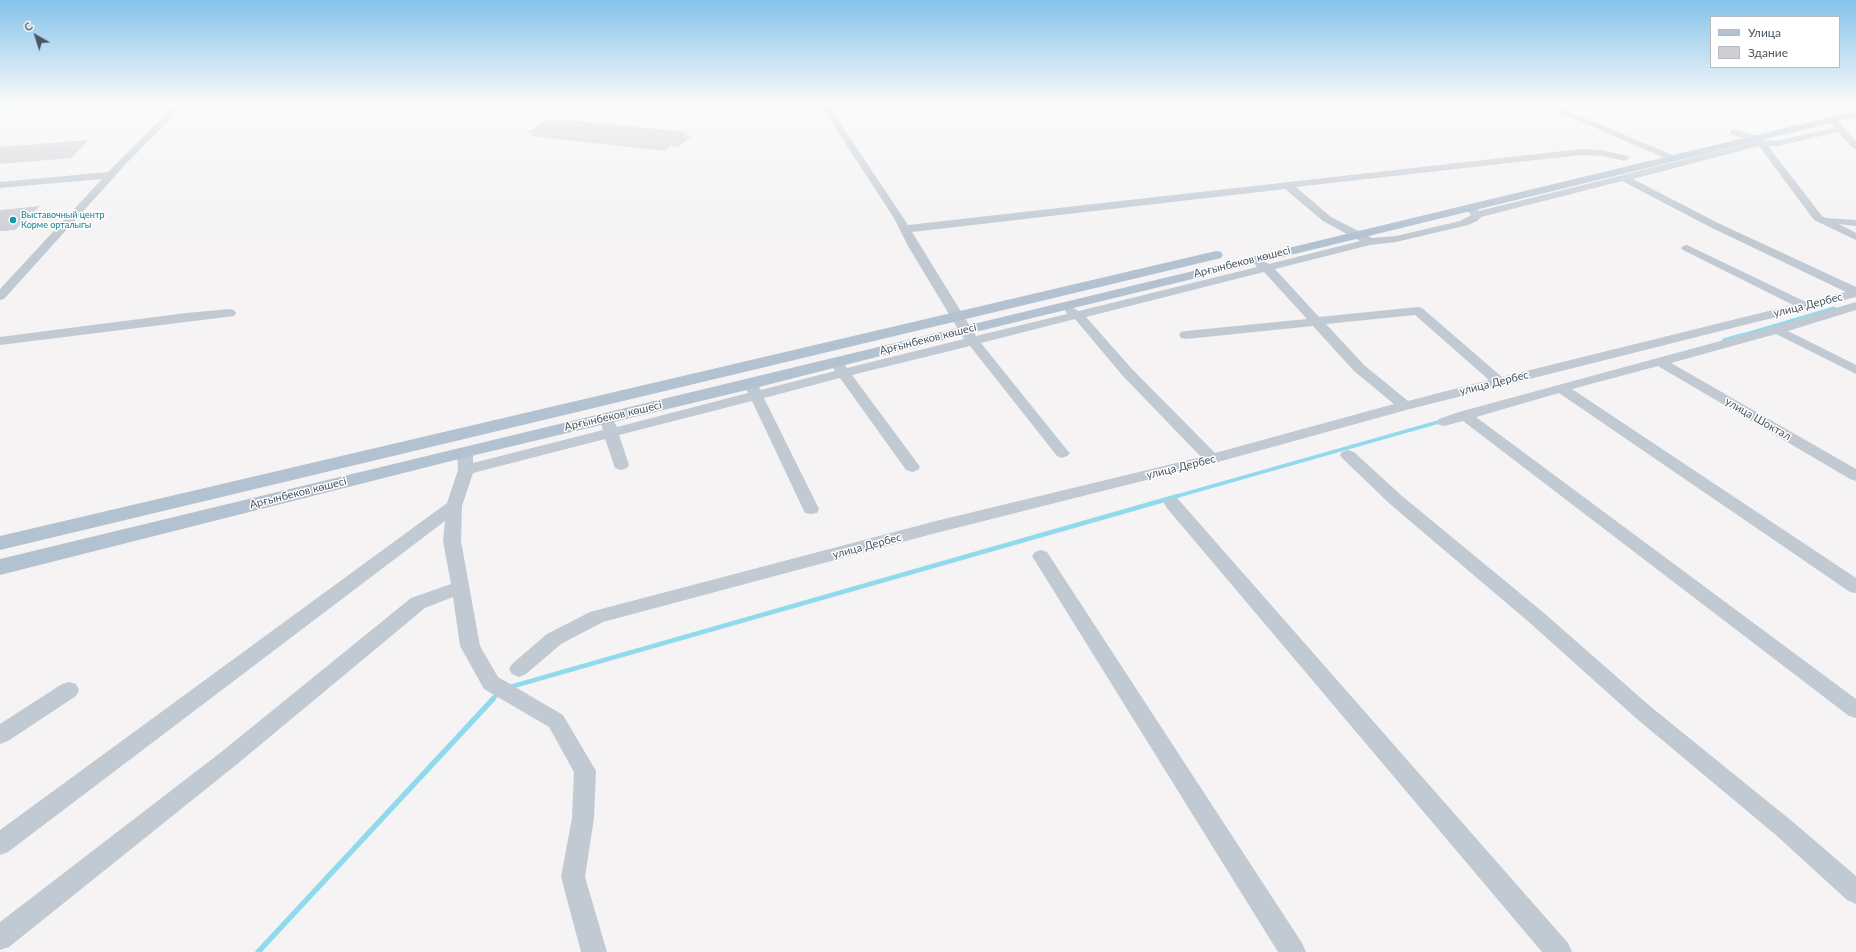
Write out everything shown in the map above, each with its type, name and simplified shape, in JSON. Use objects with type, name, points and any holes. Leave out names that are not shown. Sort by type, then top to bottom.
[{"type":"main road","name":"Арғынбеков көшесі","points":[[0,567],[465,461],[754,390],[840,367],[964,329],[1339,226],[1670,147]]},
{"type":"main road","name":"Арғынбеков көшесі","points":[[0,543],[1260,263],[1473,211],[1672,158],[1725,147]]},
{"type":"street","points":[[0,296],[139,147]]},
{"type":"street","points":[[853,147],[905,229],[964,329],[1062,453]]},
{"type":"street","points":[[1647,147],[1672,158]]},
{"type":"street","points":[[1473,211],[1624,178],[1734,147]]},
{"type":"street","points":[[1762,147],[1818,218],[1856,237]]},
{"type":"street","points":[[905,229],[1581,152],[1602,153],[1625,158]]},
{"type":"street","points":[[0,185],[112,175]]},
{"type":"street","points":[[1624,178],[1714,225],[1856,292]]},
{"type":"street","points":[[1287,185],[1327,218],[1363,239]]},
{"type":"street","points":[[1818,218],[1856,223]]},
{"type":"street","points":[[1687,248],[1805,306]]},
{"type":"street","points":[[964,329],[1078,315],[1260,263],[1359,368],[1405,406]]},
{"type":"street","name":"улица Дербес","points":[[519,669],[554,639],[597,617],[936,527],[1212,459],[1405,406],[1856,292]]},
{"type":"street","points":[[1063,306],[1078,315],[1127,372],[1212,459]]},
{"type":"street","name":"улица Дербес","points":[[1444,422],[1561,388],[1841,312],[1856,306]]},
{"type":"street","points":[[1186,335],[1418,311],[1499,382]]},
{"type":"street","points":[[1841,312],[1856,320]]},
{"type":"street","points":[[0,341],[186,317],[230,313]]},
{"type":"street","points":[[1777,330],[1856,370]]},
{"type":"street","name":"улица Шоктал","points":[[1660,362],[1856,476]]},
{"type":"street","points":[[840,367],[912,467]]},
{"type":"street","points":[[1561,388],[1856,587]]},
{"type":"street","points":[[754,390],[811,509]]},
{"type":"street","points":[[1464,415],[1856,710]]},
{"type":"street","points":[[609,425],[621,465]]},
{"type":"street","points":[[1348,455],[1396,500],[1531,613],[1644,712],[1785,829],[1856,892]]},
{"type":"street","points":[[465,461],[454,506],[452,541],[470,646],[491,683],[556,721],[585,771],[583,818],[573,877],[594,952]]},
{"type":"street","points":[[1172,503],[1559,952]]},
{"type":"street","points":[[0,844],[454,506]]},
{"type":"street","points":[[1041,556],[1293,952]]},
{"type":"street","points":[[0,938],[222,764],[418,603],[461,587]]},
{"type":"street","points":[[0,735],[69,690]]},
{"type":"building","points":[[0,147],[82,147],[71,158],[0,164]]},
{"type":"building","points":[[633,147],[669,147],[665,151]]},
{"type":"building","name":"Выставочный центр Корме орталыгы","points":[[40,206],[15,230],[0,231],[0,210]]},
{"type":"waterway","points":[[1739,336],[1834,308]]},
{"type":"waterway","points":[[1724,340],[1742,335]]},
{"type":"waterway","points":[[1174,497],[1442,421]]},
{"type":"waterway","points":[[510,687],[1178,496]]},
{"type":"waterway","points":[[492,700],[499,692]]},
{"type":"waterway","points":[[258,952],[493,699]]},
{"type":"place","name":"Выставочный центр Корме орталыгы","points":[[13,220]]}]
